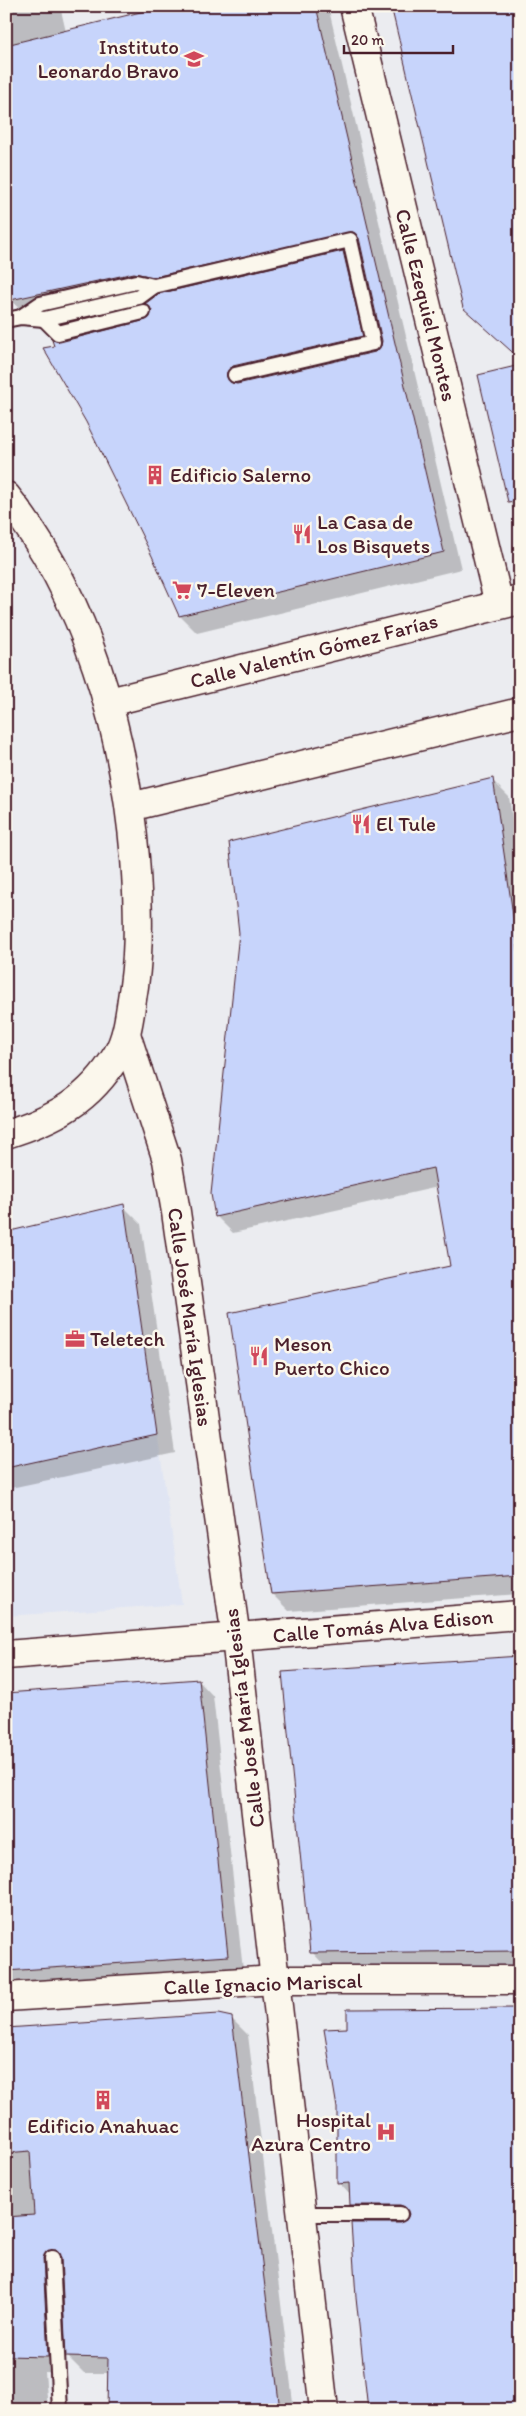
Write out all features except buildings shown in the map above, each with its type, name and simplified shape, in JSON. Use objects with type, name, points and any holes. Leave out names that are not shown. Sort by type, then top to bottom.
[{"type":"street","name":"Calle Ezequiel Montes","points":[[354,6],[509,602]]},
{"type":"street","points":[[6,496],[27,521],[61,581],[84,634],[109,702],[121,752],[130,807],[137,889],[138,958],[126,1034],[118,1054],[94,1087],[56,1116],[6,1134]]},
{"type":"street","name":"Calle Valentín Gómez Farías","points":[[109,702],[509,602]]},
{"type":"street","points":[[130,807],[520,712]]},
{"type":"street","name":"Calle José María Iglesias","points":[[126,1034],[167,1160],[236,1638],[324,2410]]},
{"type":"street","name":"Calle Tomás Alva Edison","points":[[6,1655],[520,1615]]},
{"type":"street","name":"Calle Ignacio Mariscal","points":[[6,1997],[275,1980],[520,1980]]},
{"type":"lane","points":[[6,320],[21,317],[44,319],[139,297],[154,286],[350,240],[373,343],[234,375]]},
{"type":"lane","points":[[21,317],[40,304],[100,290],[136,282],[154,286]]},
{"type":"lane","points":[[44,319],[58,333],[143,312]]},
{"type":"lane","points":[[302,2214],[400,2214]]},
{"type":"lane","points":[[52,2258],[60,2410]]},
{"type":"shaded area","points":[[124,1204],[182,1604],[6,1616],[6,1232]]},
{"type":"place","name":"Instituto Leonardo Bravo","points":[[194,59]]},
{"type":"place","name":"Edificio Salerno","points":[[155,475]]},
{"type":"place","name":"La Casa de Los Bisquets","points":[[302,534]]},
{"type":"place","name":"7-Eleven","points":[[182,590]]},
{"type":"place","name":"El Tule","points":[[361,824]]},
{"type":"place","name":"Teletech","points":[[75,1339]]},
{"type":"place","name":"Meson Puerto Chico","points":[[259,1356]]},
{"type":"place","name":"Edificio Anahuac","points":[[103,2100]]},
{"type":"place","name":"Hospital Azura Centro","points":[[386,2132]]}]
